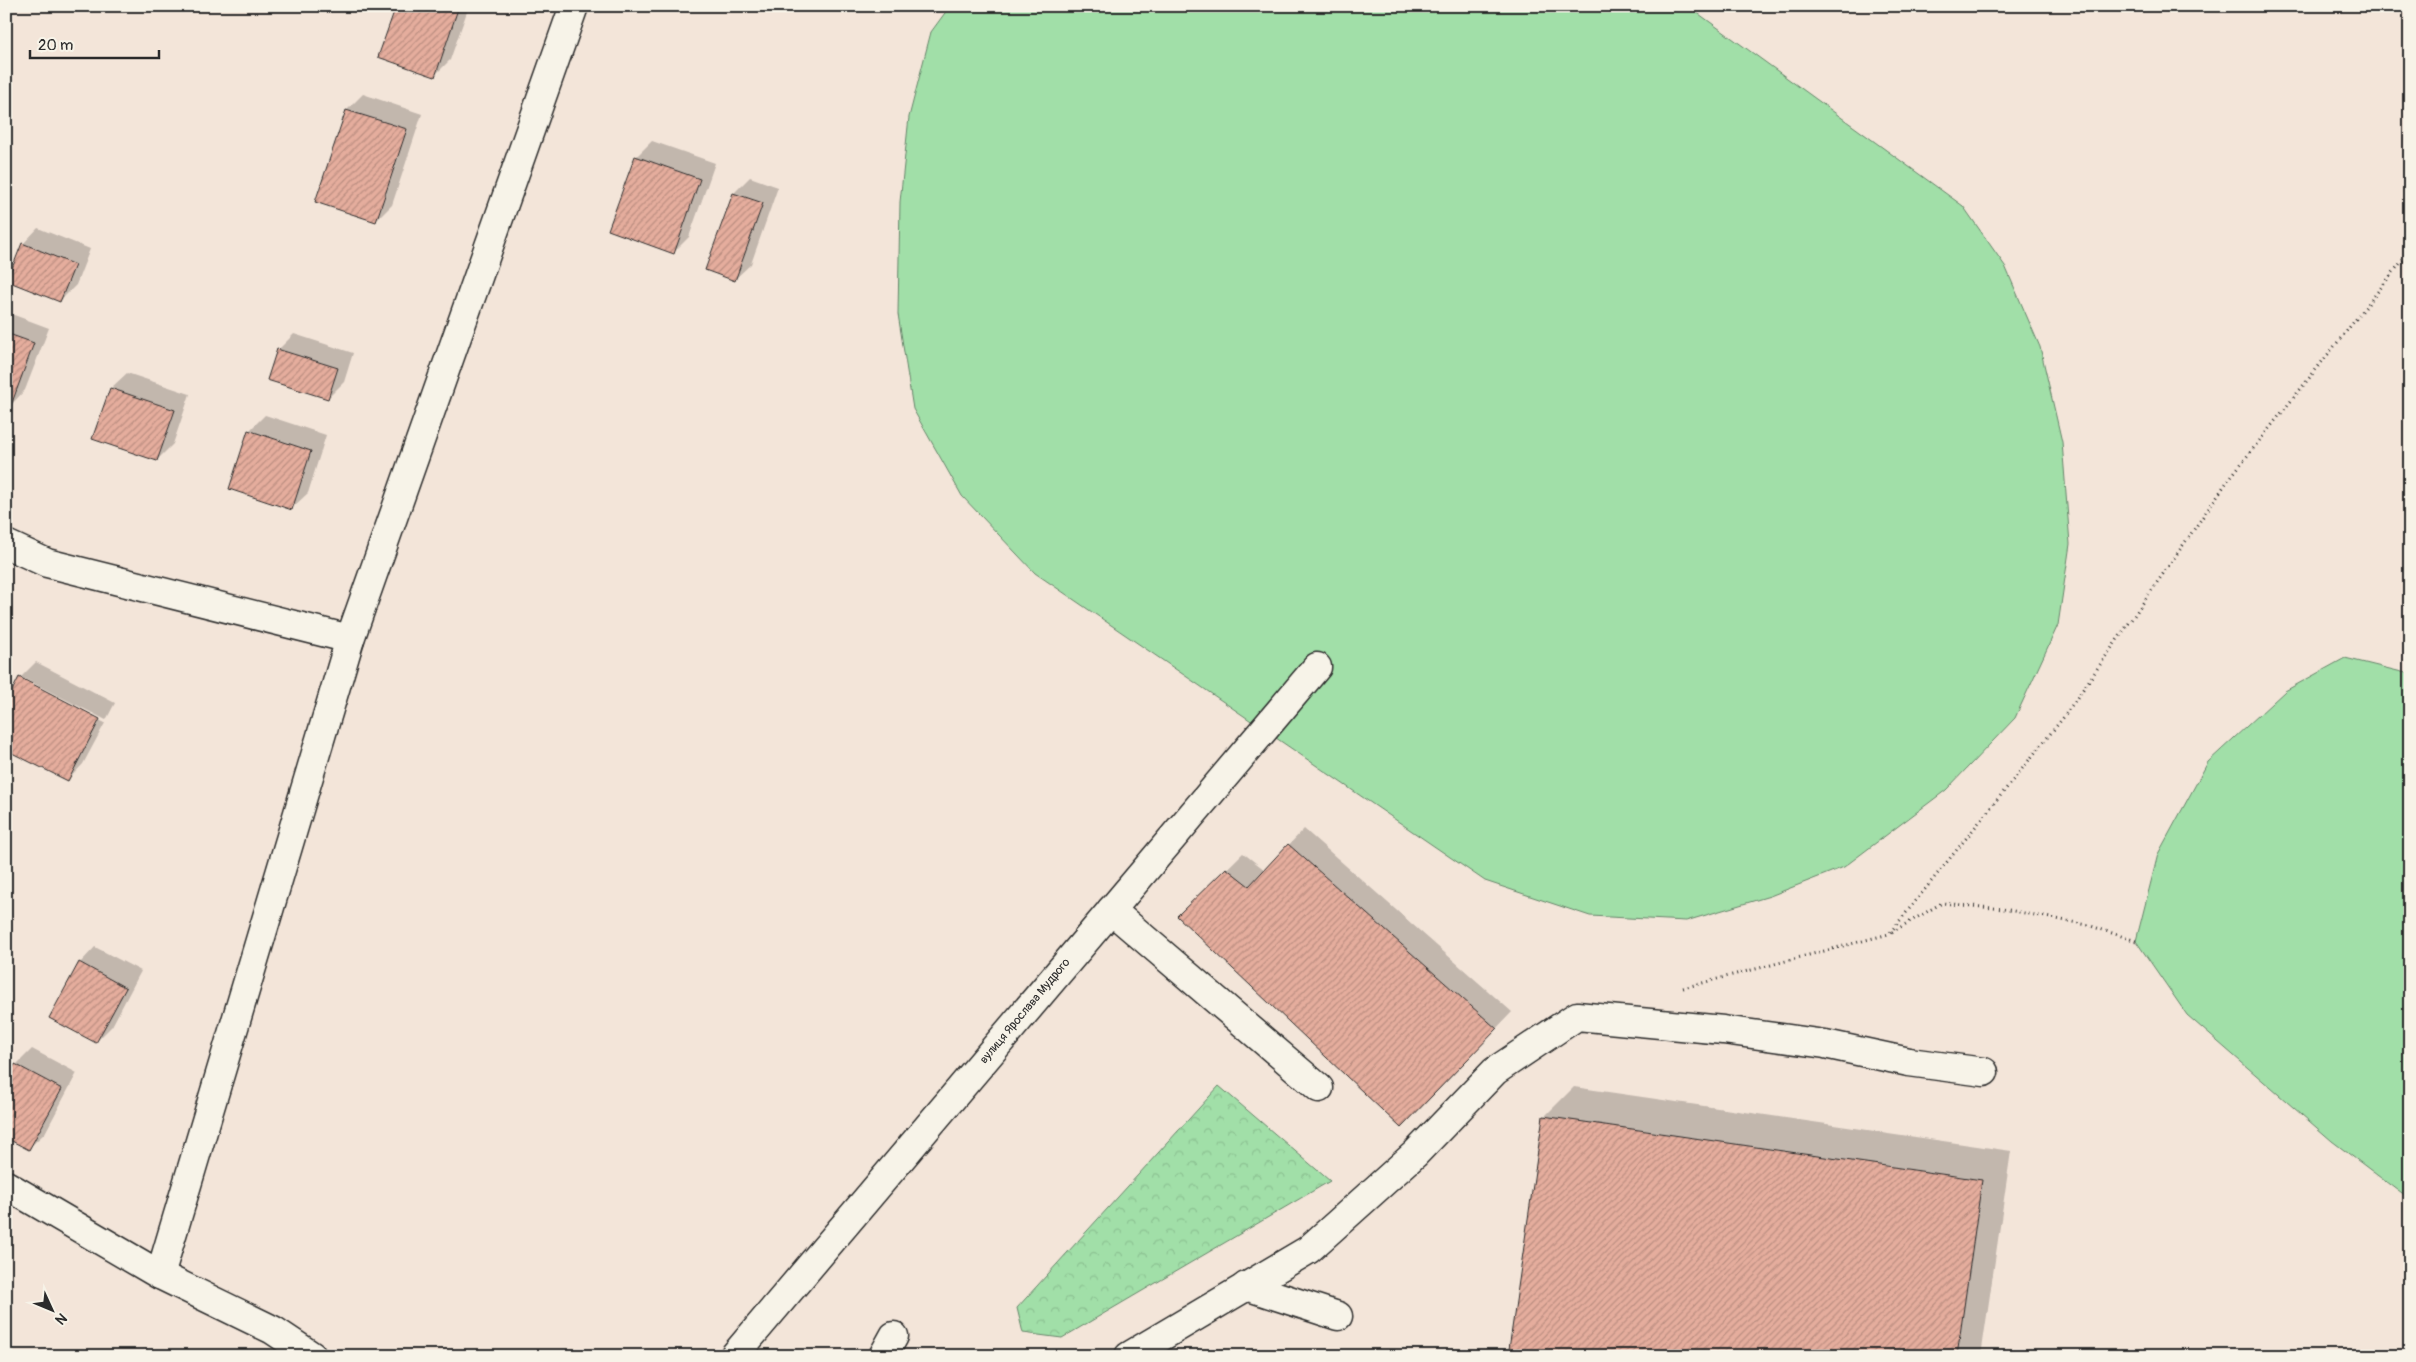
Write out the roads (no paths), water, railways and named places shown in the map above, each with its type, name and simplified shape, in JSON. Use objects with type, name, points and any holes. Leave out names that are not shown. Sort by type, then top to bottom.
[{"type":"street","points":[[160,1274],[350,639],[574,6]]},
{"type":"street","points":[[6,544],[47,563],[350,639]]},
{"type":"street","name":"вулиця Ярослава Мудрого","points":[[734,1356],[1317,666]]},
{"type":"street","points":[[1110,910],[1319,1088]]},
{"type":"street","points":[[1129,1356],[1308,1250],[1415,1154],[1495,1071],[1578,1016],[1723,1030],[1825,1044],[1909,1062],[1984,1072]]},
{"type":"street","points":[[6,1185],[160,1274],[273,1330],[312,1356]]},
{"type":"street","points":[[1246,1286],[1338,1316]]}]
